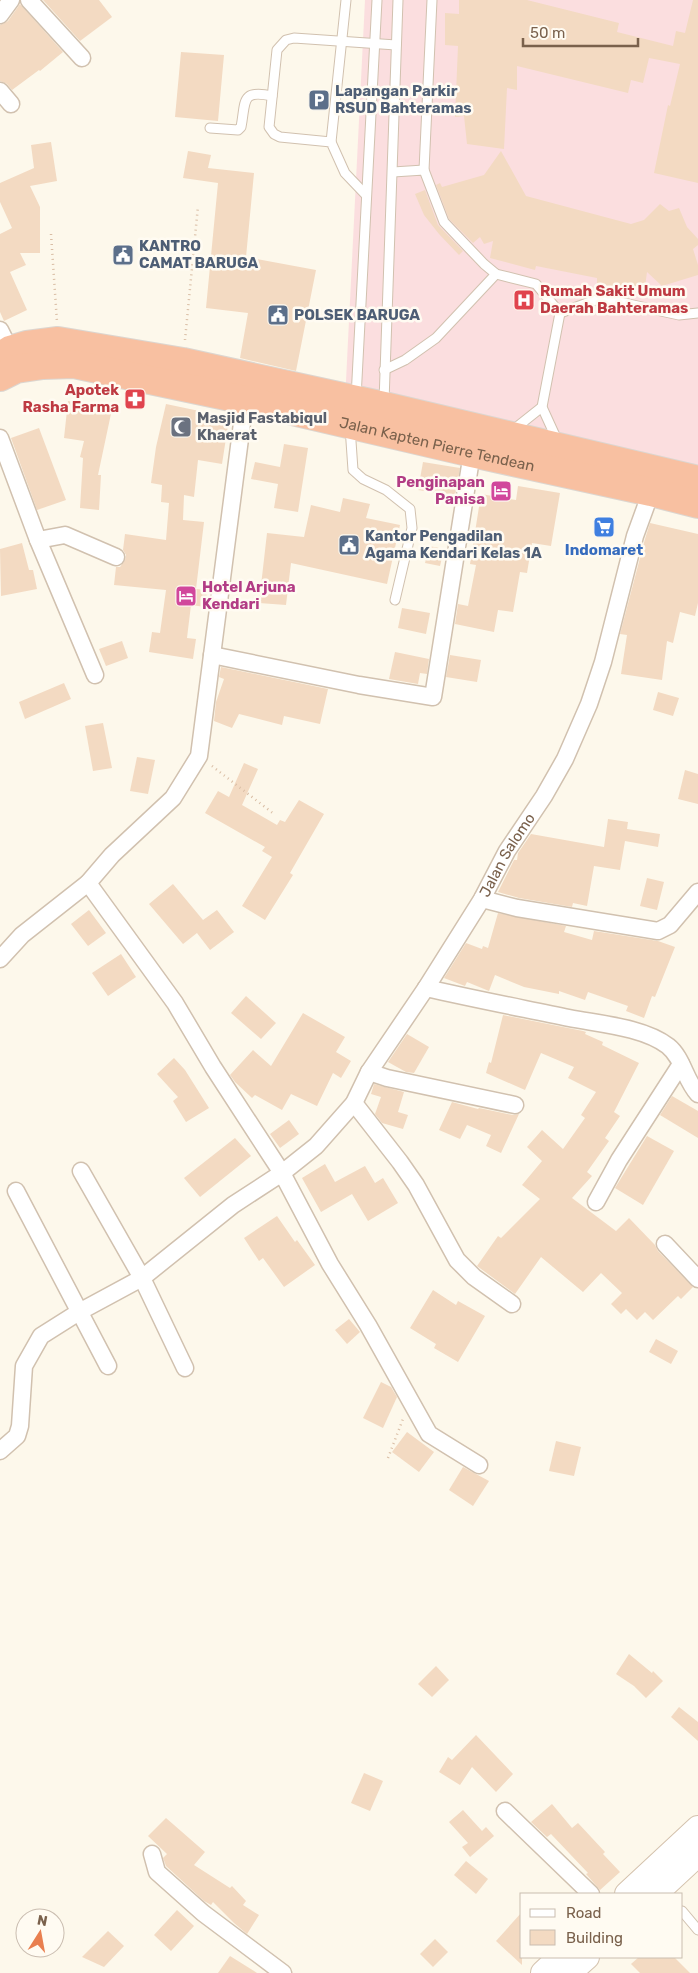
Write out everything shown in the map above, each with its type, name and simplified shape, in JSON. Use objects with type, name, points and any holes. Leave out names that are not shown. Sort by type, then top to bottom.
[{"type":"highway","name":"Jalan Kapten Pierre Tendean","points":[[3,345],[27,345],[58,341],[183,362],[366,413],[472,453],[698,504]]},
{"type":"highway","name":"Jalan Kapten Pierre Tendean","points":[[0,377],[16,369],[43,365],[74,364],[245,400],[366,413],[508,435],[698,480]]},
{"type":"main road","points":[[628,1893],[698,1828]]},
{"type":"main road","points":[[661,1892],[698,1854]]},
{"type":"main road","points":[[543,1973],[559,1958]]},
{"type":"main road","points":[[569,1973],[586,1958]]},
{"type":"street","points":[[0,15],[11,0]]},
{"type":"street","points":[[29,0],[82,58]]},
{"type":"street","points":[[0,91],[11,104]]},
{"type":"street","points":[[0,959],[22,936],[88,883],[112,856],[173,798],[199,756],[245,400]]},
{"type":"street","points":[[0,438],[38,540],[96,675]]},
{"type":"street","points":[[212,655],[359,685],[433,697],[472,453]]},
{"type":"street","name":"Jalan Salomo","points":[[0,1451],[17,1436],[20,1426],[24,1366],[41,1336],[142,1278],[232,1205],[282,1173],[316,1146],[354,1103],[369,1072],[426,988],[482,899],[507,851],[555,779],[585,713],[605,657],[632,548],[651,492]]},
{"type":"street","points":[[38,540],[65,535],[116,557]]},
{"type":"street","points":[[88,883],[176,1003],[218,1075],[282,1173],[330,1264],[411,1399],[429,1434],[479,1465]]},
{"type":"street","points":[[482,899],[517,908],[658,931],[670,925],[698,892]]},
{"type":"street","points":[[426,988],[476,1000],[628,1029],[657,1040],[667,1045],[676,1053],[698,1094]]},
{"type":"street","points":[[596,1202],[619,1160],[681,1064]]},
{"type":"street","points":[[369,1072],[387,1078],[515,1105]]},
{"type":"street","points":[[354,1103],[416,1185],[457,1260],[474,1277],[512,1304]]},
{"type":"street","points":[[82,1171],[142,1278],[185,1368]]},
{"type":"street","points":[[16,1190],[108,1366]]},
{"type":"street","points":[[665,1244],[698,1279]]},
{"type":"street","points":[[505,1811],[590,1893]]},
{"type":"street","points":[[152,1854],[157,1872],[203,1913],[284,1973]]},
{"type":"lane","points":[[346,0],[331,142],[345,173],[366,194]]},
{"type":"lane","points":[[366,413],[366,194],[377,0]]},
{"type":"lane","points":[[395,600],[412,528],[410,509],[386,490],[363,479],[353,470],[366,413],[384,370],[393,172],[398,0]]},
{"type":"lane","points":[[432,0],[424,170],[444,222],[496,274],[536,284],[560,313]]},
{"type":"lane","points":[[331,142],[280,137],[274,134],[269,127],[277,50],[286,40],[294,38],[396,45]]},
{"type":"lane","points":[[210,128],[238,130],[241,128],[246,100],[250,95],[258,93],[272,96]]},
{"type":"lane","points":[[393,172],[424,170]]},
{"type":"lane","points":[[384,370],[405,360],[436,338],[496,274]]},
{"type":"lane","points":[[560,313],[601,298],[679,316],[698,313]]},
{"type":"lane","points":[[560,313],[542,407],[560,447]]},
{"type":"lane","points":[[508,435],[542,407]]},
{"type":"lane","points":[[683,1912],[698,1930]]},
{"type":"path","points":[[183,362],[198,206]]},
{"type":"path","points":[[51,234],[58,341]]},
{"type":"path","points":[[199,756],[274,814]]},
{"type":"path","points":[[388,1458],[411,1399]]},
{"type":"shaded area","name":"Rumah Sakit Umum Daerah Bahteramas","points":[[365,0],[698,0],[698,488],[345,401]]},
{"type":"building","points":[[43,0],[99,0],[112,17],[80,41]]},
{"type":"building","points":[[459,0],[527,0],[619,23],[617,32],[673,46],[676,31],[685,33],[693,0],[698,0],[698,183],[654,173],[668,105],[670,106],[680,64],[649,58],[643,83],[631,80],[628,93],[517,66],[517,90],[507,88],[504,149],[467,144],[464,116],[455,117],[458,46],[445,45],[445,13],[459,14]]},
{"type":"building","points":[[20,4],[63,52],[12,90],[7,84],[0,81],[0,25],[8,21]]},
{"type":"building","points":[[181,52],[224,55],[218,121],[175,117]]},
{"type":"building","points":[[51,142],[57,181],[30,186],[40,207],[40,253],[20,253],[26,265],[10,272],[27,310],[4,321],[0,312],[0,234],[12,228],[0,202],[0,183],[34,168],[31,145]]},
{"type":"building","points":[[188,151],[211,155],[208,168],[254,173],[246,257],[316,270],[296,371],[240,358],[248,313],[206,308],[218,183],[183,178]]},
{"type":"building","points":[[501,151],[526,196],[631,224],[644,220],[660,204],[669,211],[679,208],[687,227],[698,239],[698,245],[693,249],[698,265],[698,275],[662,286],[647,272],[644,295],[597,283],[597,278],[536,266],[535,270],[490,258],[493,241],[484,244],[480,237],[473,243],[449,219],[436,185],[440,183],[442,187],[484,175]]},
{"type":"building","points":[[425,190],[438,225],[463,251],[459,255],[424,215],[415,194]]},
{"type":"building","points":[[68,401],[112,409],[98,475],[101,475],[99,510],[80,508],[83,458],[80,457],[84,441],[64,438]]},
{"type":"building","points":[[166,404],[204,412],[203,415],[229,419],[222,464],[198,460],[194,497],[184,495],[183,520],[204,522],[196,589],[207,590],[205,607],[191,605],[187,638],[196,639],[193,659],[149,652],[152,632],[160,633],[166,590],[114,585],[116,567],[120,567],[125,560],[126,555],[123,550],[125,534],[166,540],[169,503],[161,502],[162,485],[151,483],[156,447]]},
{"type":"building","points":[[39,428],[66,500],[37,510],[11,438]]},
{"type":"building","points":[[284,444],[308,448],[298,512],[274,508],[278,484],[251,479],[255,462],[280,467]]},
{"type":"building","points":[[423,462],[460,468],[455,496],[418,490]]},
{"type":"building","points":[[518,486],[560,493],[551,546],[532,543],[527,573],[520,572],[513,612],[498,610],[494,632],[455,624],[458,604],[468,606],[476,565],[470,564],[481,494],[516,500]]},
{"type":"building","name":"Kantor Pengadilan Agama Kendari Kelas 1A","points":[[343,498],[370,504],[366,518],[400,525],[387,584],[291,563],[286,605],[259,603],[267,533],[304,537],[311,505],[340,512]]},
{"type":"building","points":[[650,523],[698,534],[698,603],[695,616],[680,612],[673,643],[667,641],[662,680],[621,674],[627,635],[620,634]]},
{"type":"building","points":[[22,543],[29,570],[33,570],[37,589],[1,596],[0,549]]},
{"type":"building","points":[[429,546],[444,549],[440,566],[425,563]]},
{"type":"building","points":[[402,608],[430,613],[426,634],[398,628]]},
{"type":"building","points":[[122,641],[128,658],[106,666],[99,649]]},
{"type":"building","points":[[395,652],[429,659],[427,674],[420,673],[418,684],[389,679]]},
{"type":"building","points":[[450,655],[481,660],[477,682],[446,677]]},
{"type":"building","points":[[221,667],[328,689],[320,724],[284,716],[282,725],[239,714],[232,728],[214,721],[216,702],[224,679],[219,677]]},
{"type":"building","points":[[64,683],[71,699],[25,719],[19,702]]},
{"type":"building","points":[[658,692],[679,698],[673,716],[653,710]]},
{"type":"building","points":[[103,723],[112,768],[93,771],[85,726]]},
{"type":"building","points":[[137,757],[155,760],[148,794],[130,791]]},
{"type":"building","points":[[244,763],[258,769],[242,805],[277,825],[280,820],[285,822],[299,800],[324,814],[290,873],[293,875],[265,920],[242,906],[272,857],[262,851],[265,847],[205,813],[218,791],[229,797]]},
{"type":"building","points":[[685,770],[698,774],[698,804],[678,799]]},
{"type":"building","points":[[608,819],[628,822],[627,829],[660,834],[658,847],[625,841],[620,870],[594,866],[587,906],[573,903],[572,907],[519,898],[498,892],[514,860],[517,860],[518,853],[531,834],[604,847]]},
{"type":"building","points":[[647,878],[664,882],[657,910],[640,906]]},
{"type":"building","points":[[173,884],[203,920],[217,910],[234,932],[210,950],[197,933],[183,944],[149,904]]},
{"type":"building","points":[[89,910],[106,933],[88,946],[71,924]]},
{"type":"building","points":[[498,913],[566,926],[564,932],[592,940],[594,931],[658,941],[675,947],[655,997],[652,996],[644,1018],[626,1011],[628,1006],[588,992],[585,1000],[559,991],[559,994],[524,987],[495,975],[489,991],[467,982],[465,986],[444,978],[466,943],[482,949],[483,946],[488,948]]},
{"type":"building","points":[[121,954],[136,977],[108,996],[92,973]]},
{"type":"building","points":[[246,996],[276,1023],[261,1039],[231,1013]]},
{"type":"building","points":[[303,1013],[345,1037],[336,1052],[351,1061],[341,1078],[333,1073],[317,1106],[291,1094],[282,1110],[255,1095],[252,1098],[230,1075],[253,1050],[271,1066]]},
{"type":"building","points":[[503,1015],[586,1032],[585,1034],[603,1042],[602,1045],[639,1063],[614,1112],[620,1116],[605,1138],[609,1141],[587,1172],[592,1176],[572,1198],[616,1231],[629,1218],[693,1287],[681,1299],[678,1296],[653,1320],[645,1312],[637,1320],[626,1309],[621,1314],[611,1304],[622,1293],[601,1273],[583,1292],[541,1257],[515,1294],[477,1266],[498,1236],[501,1238],[540,1199],[522,1185],[542,1161],[527,1147],[542,1130],[563,1149],[585,1118],[581,1115],[596,1092],[568,1078],[574,1067],[541,1053],[525,1090],[486,1073],[489,1062],[491,1063]]},
{"type":"building","points":[[407,1034],[429,1047],[414,1073],[406,1072],[388,1062]]},
{"type":"building","points":[[174,1058],[185,1070],[209,1108],[186,1122],[173,1101],[178,1097],[157,1074]]},
{"type":"building","points":[[374,1084],[404,1092],[398,1112],[408,1115],[403,1129],[382,1123],[375,1114],[381,1097],[371,1094]]},
{"type":"building","points":[[672,1096],[698,1111],[698,1138],[660,1115]]},
{"type":"building","points":[[452,1102],[478,1109],[513,1115],[519,1114],[501,1153],[486,1146],[491,1135],[467,1125],[460,1139],[439,1130]]},
{"type":"building","points":[[289,1120],[299,1134],[280,1148],[270,1134]]},
{"type":"building","points":[[647,1136],[674,1151],[643,1205],[615,1188]]},
{"type":"building","points":[[235,1138],[251,1156],[200,1197],[184,1178]]},
{"type":"building","points":[[325,1164],[335,1182],[365,1166],[375,1183],[383,1178],[398,1203],[368,1221],[352,1194],[321,1212],[302,1178]]},
{"type":"building","points":[[277,1216],[295,1242],[297,1240],[315,1265],[284,1287],[263,1258],[259,1261],[244,1238]]},
{"type":"building","points":[[433,1290],[456,1305],[458,1301],[485,1316],[458,1362],[434,1348],[436,1344],[410,1328]]},
{"type":"building","points":[[349,1319],[360,1332],[347,1344],[335,1330]]},
{"type":"building","points":[[656,1339],[678,1351],[671,1364],[649,1352]]},
{"type":"building","points":[[381,1382],[391,1387],[397,1397],[383,1428],[363,1418]]},
{"type":"building","points":[[407,1432],[434,1452],[419,1472],[392,1452]]},
{"type":"building","points":[[556,1441],[581,1447],[574,1476],[549,1471]]},
{"type":"building","points":[[463,1467],[489,1481],[473,1506],[449,1490]]},
{"type":"building","points":[[629,1654],[652,1673],[653,1671],[663,1681],[646,1698],[634,1686],[616,1674]]},
{"type":"building","points":[[436,1666],[449,1680],[432,1697],[418,1684]]},
{"type":"building","points":[[679,1707],[698,1722],[698,1741],[671,1717]]},
{"type":"building","points":[[476,1735],[513,1774],[496,1792],[472,1767],[460,1785],[439,1772],[448,1757],[452,1760]]},
{"type":"building","points":[[364,1773],[383,1781],[370,1811],[351,1803]]},
{"type":"building","points":[[552,1804],[572,1828],[578,1823],[605,1852],[603,1854],[620,1872],[600,1890],[586,1874],[588,1873],[551,1834],[547,1837],[531,1822]]},
{"type":"building","points":[[463,1810],[482,1831],[486,1827],[494,1836],[470,1857],[462,1847],[468,1843],[449,1822]]},
{"type":"building","points":[[166,1818],[205,1852],[194,1865],[230,1888],[232,1886],[246,1901],[243,1905],[259,1915],[247,1934],[213,1902],[211,1905],[204,1901],[166,1866],[163,1858],[167,1854],[148,1836]]},
{"type":"building","points":[[466,1861],[488,1879],[476,1894],[454,1875]]},
{"type":"building","points":[[177,1910],[194,1926],[171,1951],[154,1935]]},
{"type":"building","points":[[520,1914],[520,1958],[522,1958],[522,1965],[496,1941]]},
{"type":"building","points":[[108,1931],[124,1946],[104,1967],[82,1957]]},
{"type":"building","points":[[435,1939],[448,1952],[433,1967],[420,1954]]},
{"type":"building","points":[[230,1956],[257,1973],[218,1973]]},
{"type":"building","points":[[638,1958],[675,1958],[690,1973],[640,1973],[631,1964]]},
{"type":"place","name":"Lapangan Parkir RSUD Bahteramas","points":[[319,100]]},
{"type":"place","name":"KANTRO CAMAT BARUGA","points":[[123,255]]},
{"type":"place","name":"Rumah Sakit Umum Daerah Bahteramas","points":[[524,300]]},
{"type":"place","name":"POLSEK BARUGA","points":[[278,315]]},
{"type":"place","name":"Apotek Rasha Farma","points":[[135,399]]},
{"type":"place","name":"Masjid Fastabiqul Khaerat","points":[[181,427]]},
{"type":"place","name":"Penginapan Panisa","points":[[501,491]]},
{"type":"place","name":"Indomaret","points":[[604,527]]},
{"type":"place","name":"Kantor Pengadilan Agama Kendari Kelas 1A","points":[[349,545]]},
{"type":"place","name":"Hotel Arjuna Kendari","points":[[186,596]]}]
